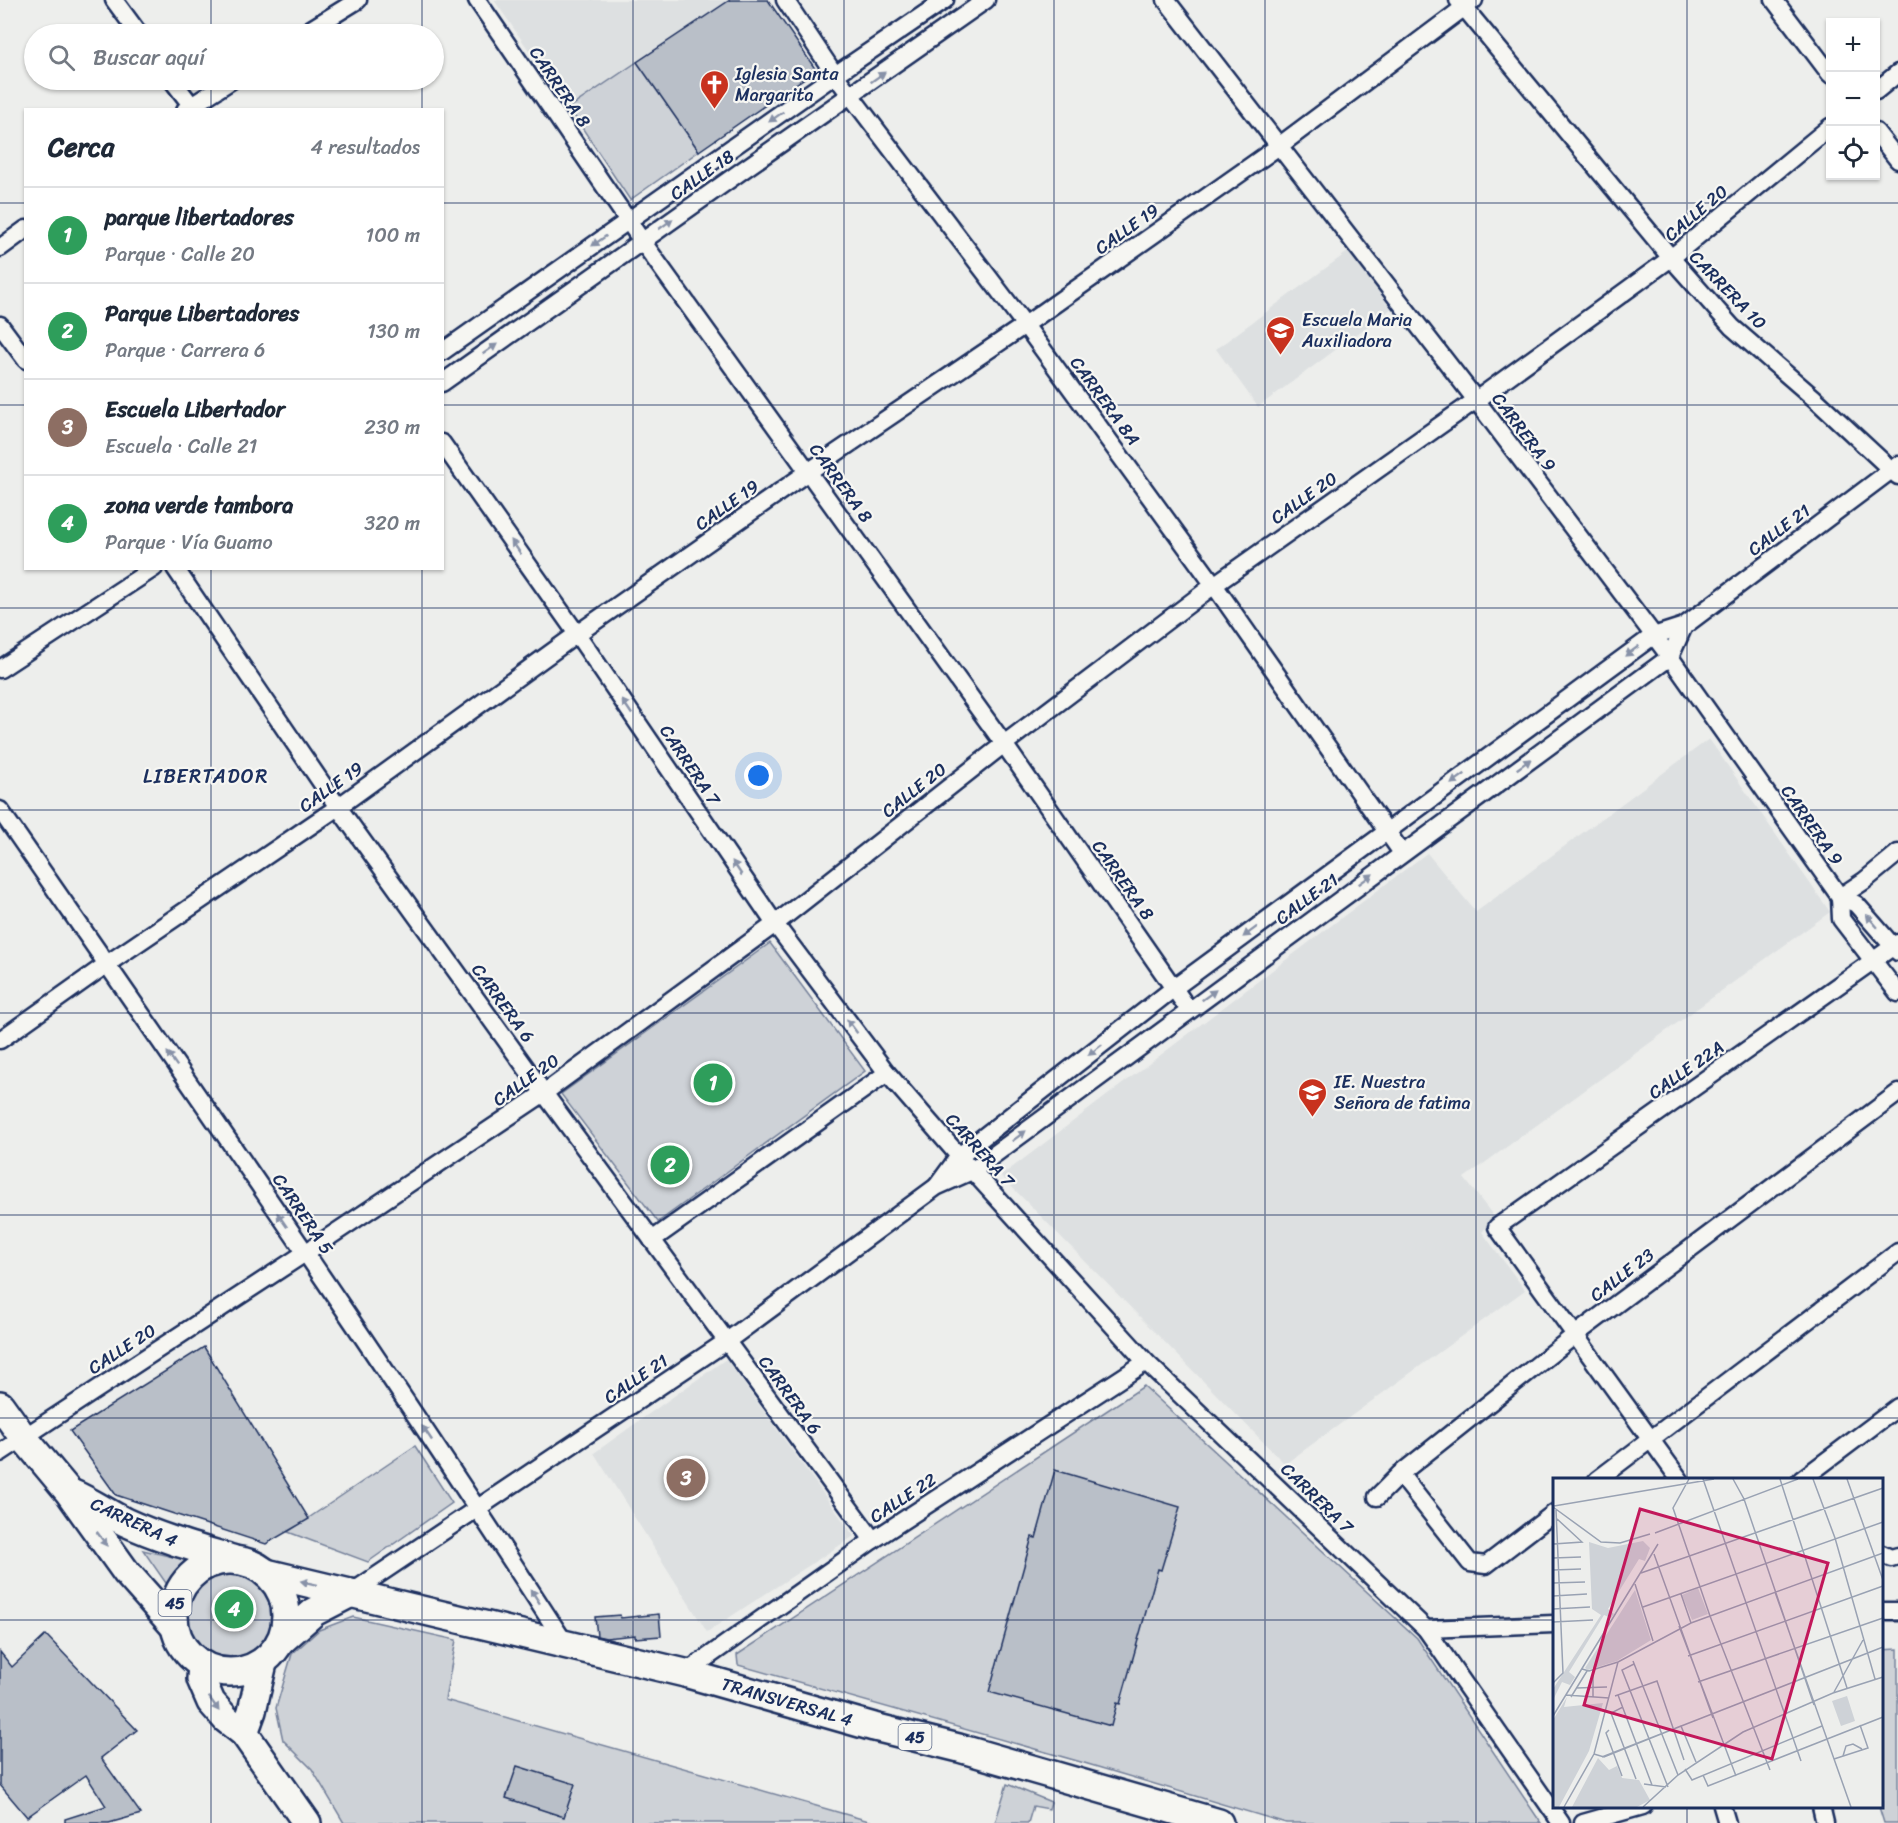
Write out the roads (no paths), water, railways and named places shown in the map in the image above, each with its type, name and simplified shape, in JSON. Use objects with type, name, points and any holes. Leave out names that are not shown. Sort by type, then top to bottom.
[{"type":"main road","name":"CARRERA 4","points":[[0,1405],[23,1437],[68,1491],[126,1572],[174,1626]]},
{"type":"main road","name":"CARRERA 4","points":[[68,1491],[123,1521],[157,1536],[236,1560]]},
{"type":"main road","name":"45","points":[[202,1665],[191,1658],[183,1648],[174,1626],[174,1608],[179,1592],[189,1577],[202,1566],[219,1560],[236,1560],[247,1562],[266,1573],[351,1593]]},
{"type":"main road","points":[[266,1573],[281,1593],[285,1605],[286,1617],[281,1641]]},
{"type":"main road","points":[[306,1823],[244,1733],[226,1719],[212,1702],[201,1679],[202,1665],[217,1671],[232,1673],[248,1670],[262,1663],[281,1641],[314,1612],[351,1593]]},
{"type":"main road","name":"TRANSVERSAL 4","points":[[351,1593],[685,1673],[874,1727],[959,1748],[1219,1823]]},
{"type":"main road","points":[[244,1733],[252,1711],[262,1663]]},
{"type":"street","points":[[114,0],[132,24]]},
{"type":"street","points":[[319,24],[358,0]]},
{"type":"street","name":"CARRERA 8","points":[[477,0],[642,241],[1004,744],[1189,1010]]},
{"type":"street","name":"CARRERA 8A","points":[[785,0],[835,75],[1025,325],[1214,585],[1401,853]]},
{"type":"street","name":"CALLE 18","points":[[444,351],[945,0]]},
{"type":"street","name":"CARRERA 9","points":[[1166,0],[1476,400],[1670,657],[1840,897]]},
{"type":"street","points":[[1774,0],[1828,72]]},
{"type":"street","name":"CALLE 18","points":[[444,382],[851,96],[976,3]]},
{"type":"street","name":"CALLE 19","points":[[0,1040],[107,964],[338,807],[577,634],[808,472],[1025,325],[1279,146],[1465,3]]},
{"type":"street","name":"CARRERA 10","points":[[1465,3],[1671,258],[1732,327],[1896,470]]},
{"type":"street","points":[[1880,87],[1898,73]]},
{"type":"street","points":[[178,90],[190,108],[217,90]]},
{"type":"street","name":"CALLE 20","points":[[0,1453],[306,1253],[544,1093],[776,924],[1004,744],[1214,585],[1476,400],[1671,258],[1826,130]]},
{"type":"street","points":[[1880,138],[1898,160]]},
{"type":"street","points":[[729,150],[743,170]]},
{"type":"street","points":[[0,248],[24,230]]},
{"type":"street","points":[[510,305],[524,325]]},
{"type":"street","points":[[0,325],[24,357]]},
{"type":"street","name":"CARRERA 7","points":[[444,446],[577,634],[776,924],[886,1073],[958,1156],[1146,1362],[1426,1629],[1561,1823]]},
{"type":"street","name":"CALLE 21","points":[[936,1187],[958,1156],[1174,988],[1653,636],[1684,626],[1896,470]]},
{"type":"street","points":[[0,669],[151,570]]},
{"type":"street","name":"CARRERA 6","points":[[176,570],[338,807],[544,1093],[873,1540]]},
{"type":"street","name":"CALLE 21","points":[[351,1593],[727,1341],[936,1187],[972,1171],[1670,657],[1684,626]]},
{"type":"street","name":"CARRERA 5","points":[[0,810],[306,1253],[478,1509],[566,1645]]},
{"type":"street","points":[[1840,897],[1898,853]]},
{"type":"street","points":[[1840,897],[1856,904],[1896,947]]},
{"type":"street","points":[[1840,897],[1840,919],[1898,993]]},
{"type":"street","name":"CALLE 22A","points":[[1575,1335],[1497,1227],[1896,947]]},
{"type":"street","points":[[652,1240],[886,1073]]},
{"type":"street","name":"CALLE 23","points":[[1377,1497],[1400,1474],[1575,1335],[1898,1093]]},
{"type":"street","points":[[1598,1478],[1898,1252]]},
{"type":"street","points":[[1575,1335],[1679,1478]]},
{"type":"street","name":"CALLE 22","points":[[685,1673],[873,1540],[1146,1362]]},
{"type":"street","points":[[1805,1478],[1821,1474],[1898,1407]]},
{"type":"street","points":[[1400,1474],[1470,1563],[1486,1565],[1553,1514]]},
{"type":"street","points":[[1883,1555],[1891,1558],[1898,1556]]},
{"type":"street","points":[[1426,1629],[1553,1624]]},
{"type":"street","points":[[1723,1808],[1727,1823]]},
{"type":"street","points":[[1822,1808],[1826,1823]]},
{"type":"street","points":[[1583,1823],[1624,1809]]},
{"type":"place","name":"Iglesia Santa Margarita","points":[[714,110]]},
{"type":"place","name":"Escuela Maria Auxiliadora","points":[[1281,356]]},
{"type":"place","name":"parque libertadores","points":[[713,1083]]},
{"type":"place","name":"IE. Nuestra Señora de fatima","points":[[1313,1118]]},
{"type":"place","name":"Parque Libertadores","points":[[670,1165]]},
{"type":"place","name":"Escuela Libertador","points":[[686,1478]]},
{"type":"place","name":"zona verde tambora","points":[[234,1609]]},
{"type":"district","name":"LIBERTADOR","points":[[206,776]]}]
